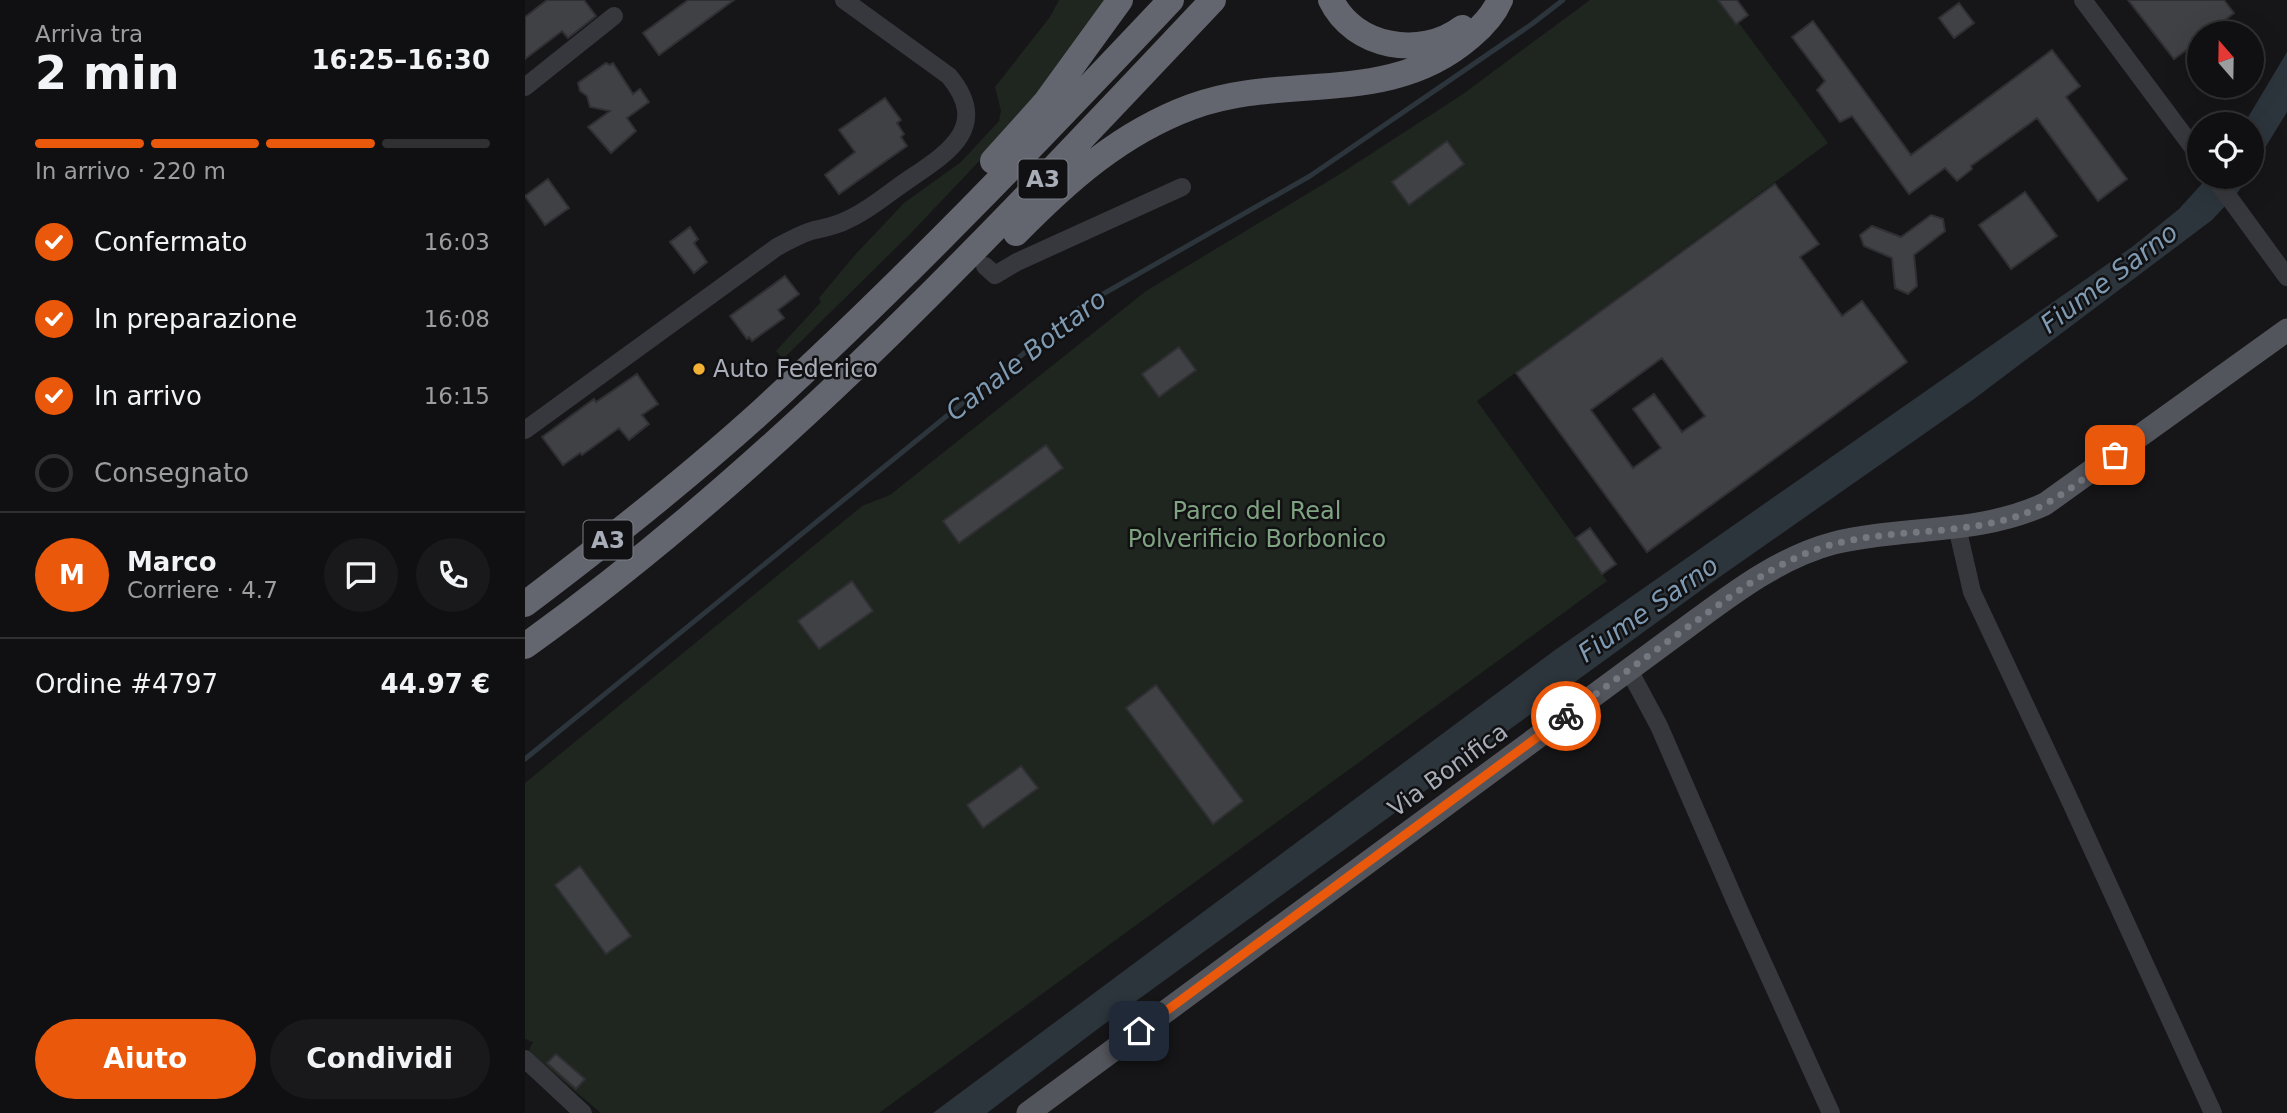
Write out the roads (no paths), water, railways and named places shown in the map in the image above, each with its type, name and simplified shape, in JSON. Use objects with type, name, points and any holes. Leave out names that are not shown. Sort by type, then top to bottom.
[{"type":"highway","points":[[880,300],[946,213],[1046,102],[1120,0]]},
{"type":"highway","name":"A3","points":[[525,604],[690,474],[770,403],[880,300],[1171,0]]},
{"type":"highway","name":"A3","points":[[525,646],[593,596],[705,504],[870,354],[968,258],[1213,0]]},
{"type":"highway","points":[[1331,0],[1347,22],[1367,37],[1386,44],[1409,46],[1433,42],[1455,34],[1472,20],[1486,0]]},
{"type":"highway","points":[[870,354],[954,294],[1072,178],[1129,136],[1158,120],[1228,96],[1372,82],[1415,71],[1459,46],[1482,27],[1500,0]]},
{"type":"main road","name":"Via Bonifica","points":[[1028,1113],[1755,579],[1800,556],[1832,544],[1866,536],[1991,522],[2045,504],[2287,330]]},
{"type":"street","points":[[525,430],[777,247],[801,234],[845,221],[864,211],[941,158],[961,138],[967,109],[961,90],[949,76],[844,0]]},
{"type":"street","points":[[2083,0],[2187,141]]},
{"type":"street","points":[[525,87],[614,16]]},
{"type":"street","points":[[985,266],[995,275],[1017,262],[1182,187]]},
{"type":"street","points":[[2223,189],[2287,277]]},
{"type":"street","points":[[1957,527],[1972,592],[2213,1113]]},
{"type":"street","points":[[1629,670],[1659,726],[1832,1113]]},
{"type":"street","points":[[525,1059],[583,1113]]},
{"type":"water","points":[[2287,52],[2287,112],[2264,149],[2264,112],[2251,112],[2260,98],[2265,98],[2265,89]]},
{"type":"water","name":"Fiume Sarno","points":[[2197,189],[2240,189],[2212,220],[1974,399],[1711,583],[1099,1028],[987,1113],[933,1113],[1555,650],[2132,247],[2179,209]]},
{"type":"waterway","name":"Canale Bottaro","points":[[525,759],[1082,306],[1310,176],[1563,0]]},
{"type":"place","name":"Auto Federico","points":[[699,369]]},
{"type":"park label","name":"Parco del Real Polverificio Borbonico","points":[[1257,525]]}]
